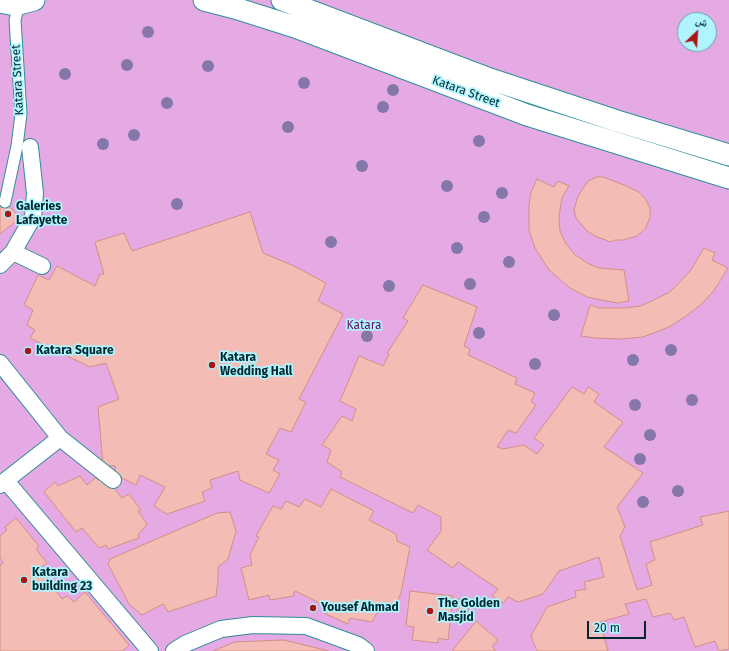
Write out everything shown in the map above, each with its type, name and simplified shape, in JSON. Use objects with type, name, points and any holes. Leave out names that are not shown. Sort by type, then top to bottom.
[{"type":"street","name":"Katara Street","points":[[204,0],[295,27],[527,115],[729,178]]},
{"type":"street","name":"Katara Street","points":[[282,0],[490,79],[617,121],[729,155]]},
{"type":"street","points":[[0,265],[12,252],[34,217],[35,194],[30,147]]},
{"type":"street","points":[[12,252],[42,266]]},
{"type":"street","points":[[0,363],[60,438],[113,480]]},
{"type":"street","points":[[60,438],[3,483],[150,651]]},
{"type":"street","points":[[174,651],[185,644],[221,629],[253,625],[306,626],[358,645],[366,651]]},
{"type":"lane","name":"Katara Street","points":[[5,202],[17,146],[21,114],[15,20],[18,2]]},
{"type":"green space","name":"Katara","points":[[0,0],[729,0],[729,651],[0,651]]},
{"type":"building","points":[[597,177],[603,177],[639,192],[646,200],[650,208],[650,218],[645,229],[637,236],[611,242],[595,236],[587,231],[576,218],[574,210],[578,196],[588,181]]},
{"type":"building","points":[[537,179],[554,187],[558,181],[569,186],[562,198],[559,216],[560,231],[565,242],[574,254],[587,263],[599,268],[624,270],[629,301],[617,303],[587,297],[570,288],[549,270],[535,248],[529,230],[529,205],[531,192]]},
{"type":"building","name":"Galeries Lafayette","points":[[0,196],[20,218],[0,234]]},
{"type":"building","name":"Katara Wedding Hall","points":[[250,212],[263,253],[294,266],[326,283],[318,301],[343,314],[299,399],[306,402],[291,432],[280,428],[266,454],[279,460],[273,470],[280,474],[269,493],[240,480],[238,471],[210,480],[212,488],[202,492],[205,501],[167,514],[154,506],[165,487],[140,475],[136,485],[116,475],[115,466],[103,465],[98,407],[119,399],[106,363],[90,367],[30,338],[35,330],[27,325],[33,310],[24,305],[38,275],[49,280],[57,266],[95,286],[100,274],[104,274],[95,242],[124,233],[132,251]]},
{"type":"building","points":[[704,248],[715,253],[712,260],[728,268],[715,289],[702,304],[686,316],[669,327],[643,337],[621,339],[581,336],[590,305],[599,308],[641,306],[668,293],[691,270]]},
{"type":"building","points":[[423,285],[477,307],[464,346],[470,349],[468,355],[517,378],[515,384],[535,393],[531,402],[536,405],[516,433],[508,430],[497,447],[503,449],[524,445],[537,454],[544,445],[534,438],[572,387],[584,394],[588,387],[599,394],[594,402],[623,422],[604,447],[643,473],[617,507],[625,527],[620,536],[637,590],[652,585],[646,564],[655,560],[650,542],[703,525],[700,517],[729,511],[729,649],[719,651],[715,641],[695,647],[684,617],[674,620],[670,613],[653,617],[646,599],[625,604],[629,614],[600,622],[608,651],[537,651],[531,636],[547,607],[576,597],[575,591],[586,589],[584,582],[604,577],[599,557],[559,571],[543,594],[518,602],[508,597],[503,603],[492,596],[498,589],[458,562],[453,568],[427,550],[441,531],[441,517],[418,505],[413,513],[340,477],[342,472],[327,462],[331,450],[322,445],[342,416],[352,421],[356,409],[340,401],[359,356],[383,366],[389,354],[387,353],[408,321],[403,318]]},
{"type":"building","points":[[80,476],[87,485],[95,478],[111,484],[122,498],[129,494],[141,510],[138,511],[147,524],[138,535],[139,538],[108,549],[106,545],[99,548],[82,528],[76,532],[44,492],[55,482],[58,486]]},
{"type":"building","points":[[331,489],[374,511],[369,520],[396,534],[397,541],[410,547],[401,593],[393,612],[379,609],[372,622],[350,618],[348,624],[326,614],[328,607],[295,591],[293,596],[270,600],[269,595],[249,600],[241,568],[252,565],[250,555],[259,537],[256,536],[273,506],[281,509],[286,501],[299,507],[305,499],[321,507]]},
{"type":"building","points":[[230,512],[236,531],[228,559],[218,567],[216,596],[168,612],[163,604],[142,615],[129,604],[108,564],[110,559],[217,513]]},
{"type":"building","name":"Katara building 23","points":[[16,518],[39,546],[36,549],[47,563],[39,568],[62,599],[67,596],[74,602],[85,592],[129,645],[123,651],[0,651],[0,565],[3,563],[0,558],[0,536],[7,530],[5,527]]},
{"type":"building","name":"The Golden Masjid","points":[[410,591],[453,596],[448,640],[438,638],[438,643],[412,640],[414,627],[406,626]]},
{"type":"building","points":[[458,599],[469,600],[468,611],[457,610]]},
{"type":"building","points":[[476,621],[498,640],[492,647],[496,651],[452,651]]},
{"type":"building","points":[[284,640],[329,651],[213,651],[235,642]]},
{"type":"place","name":"Galeries Lafayette","points":[[8,214]]},
{"type":"place","name":"Katara Square","points":[[28,351]]},
{"type":"place","name":"Katara Wedding Hall","points":[[212,365]]},
{"type":"place","name":"Katara building 23","points":[[24,580]]},
{"type":"place","name":"Yousef Ahmad","points":[[313,608]]},
{"type":"place","name":"The Golden Masjid","points":[[430,611]]}]
